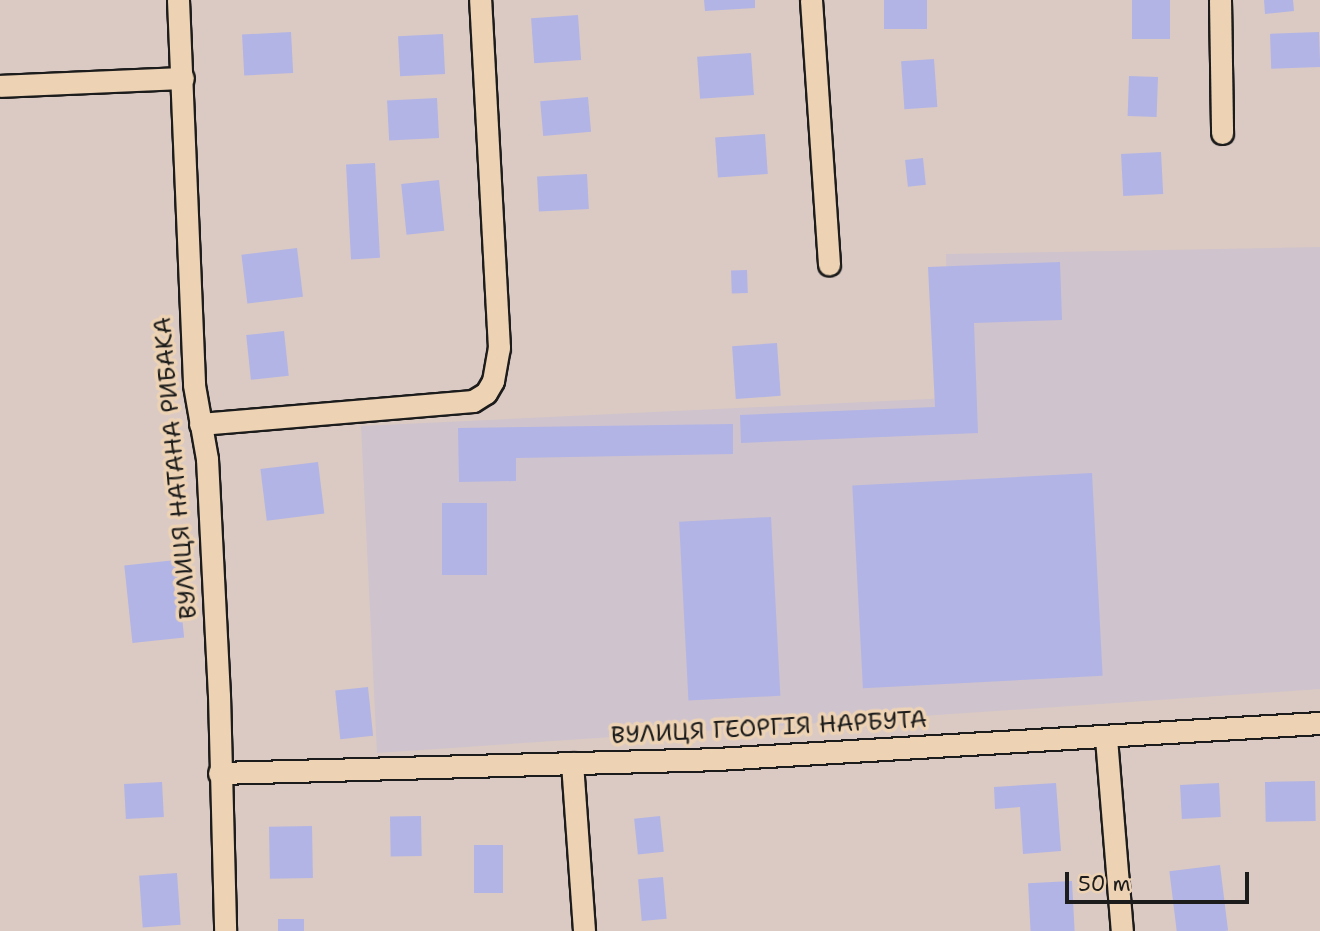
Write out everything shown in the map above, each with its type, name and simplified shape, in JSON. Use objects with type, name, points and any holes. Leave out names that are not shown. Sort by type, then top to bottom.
[{"type":"street","name":"ВУЛИЦЯ НАТАНА РИБАКА","points":[[178,0],[183,78],[188,290],[200,424],[207,459],[225,931]]},
{"type":"street","points":[[200,424],[474,401],[486,393],[493,381],[499,348],[480,0]]},
{"type":"street","points":[[811,0],[829,264]]},
{"type":"street","points":[[1220,0],[1222,133]]},
{"type":"street","points":[[0,86],[183,78]]},
{"type":"street","name":"ВУЛИЦЯ ГЕОРГІЯ НАРБУТА","points":[[219,773],[572,763],[1106,738],[1320,723]]},
{"type":"street","points":[[1106,738],[1122,931]]},
{"type":"street","points":[[572,763],[584,931]]},
{"type":"shaded area","points":[[1320,247],[1320,689],[377,753],[361,426],[949,398],[946,254]]},
{"type":"building","points":[[704,0],[755,0],[755,8],[705,11]]},
{"type":"building","points":[[884,0],[927,0],[927,29],[884,29]]},
{"type":"building","points":[[1132,0],[1170,0],[1170,39],[1132,39]]},
{"type":"building","points":[[1264,0],[1293,0],[1294,11],[1265,14]]},
{"type":"building","points":[[578,15],[581,60],[534,63],[531,18]]},
{"type":"building","points":[[291,32],[293,73],[244,76],[242,35]]},
{"type":"building","points":[[1319,32],[1320,67],[1271,69],[1270,34]]},
{"type":"building","points":[[443,34],[445,74],[400,76],[398,36]]},
{"type":"building","points":[[751,53],[754,95],[700,99],[697,57]]},
{"type":"building","points":[[934,59],[937,107],[904,109],[901,61]]},
{"type":"building","points":[[1129,76],[1158,77],[1157,117],[1128,116]]},
{"type":"building","points":[[588,97],[591,132],[543,136],[540,101]]},
{"type":"building","points":[[437,98],[439,138],[389,141],[387,101]]},
{"type":"building","points":[[765,134],[768,174],[718,177],[715,137]]},
{"type":"building","points":[[1161,152],[1163,194],[1123,196],[1121,154]]},
{"type":"building","points":[[923,158],[926,185],[908,187],[905,160]]},
{"type":"building","points":[[375,163],[380,258],[351,259],[346,165]]},
{"type":"building","points":[[587,174],[589,209],[539,212],[537,177]]},
{"type":"building","points":[[439,180],[444,231],[407,235],[401,184]]},
{"type":"building","points":[[297,248],[303,297],[247,303],[241,255]]},
{"type":"building","points":[[1060,262],[1062,320],[974,323],[978,433],[741,443],[740,415],[935,407],[928,267]]},
{"type":"building","points":[[747,270],[748,293],[732,294],[731,271]]},
{"type":"building","points":[[284,331],[289,376],[251,380],[246,335]]},
{"type":"building","points":[[777,343],[781,396],[736,399],[732,346]]},
{"type":"building","points":[[733,424],[733,454],[516,458],[516,481],[459,482],[458,428]]},
{"type":"building","points":[[318,462],[324,514],[267,521],[260,469]]},
{"type":"building","points":[[1092,473],[1103,676],[863,688],[852,486]]},
{"type":"building","points":[[442,503],[487,503],[487,575],[442,575]]},
{"type":"building","points":[[771,517],[780,696],[688,701],[679,522]]},
{"type":"building","points":[[176,560],[184,638],[132,643],[124,565]]},
{"type":"building","points":[[368,687],[373,736],[340,739],[335,690]]},
{"type":"building","points":[[1315,781],[1316,821],[1266,822],[1265,782]]},
{"type":"building","points":[[162,782],[164,817],[126,819],[124,784]]},
{"type":"building","points":[[1056,783],[1061,851],[1023,854],[1020,807],[995,809],[994,787]]},
{"type":"building","points":[[1219,783],[1221,817],[1182,819],[1180,785]]},
{"type":"building","points":[[421,816],[422,856],[391,857],[390,817]]},
{"type":"building","points":[[660,816],[664,852],[638,855],[634,819]]},
{"type":"building","points":[[312,826],[313,878],[270,879],[269,827]]},
{"type":"building","points":[[474,845],[503,845],[503,893],[474,893]]},
{"type":"building","points":[[1220,865],[1228,931],[1177,931],[1169,871]]},
{"type":"building","points":[[177,873],[181,925],[143,928],[139,876]]},
{"type":"building","points":[[663,877],[667,919],[642,921],[638,879]]},
{"type":"building","points":[[1072,881],[1075,931],[1031,931],[1028,883]]},
{"type":"building","points":[[278,919],[304,919],[304,931],[278,931]]}]
